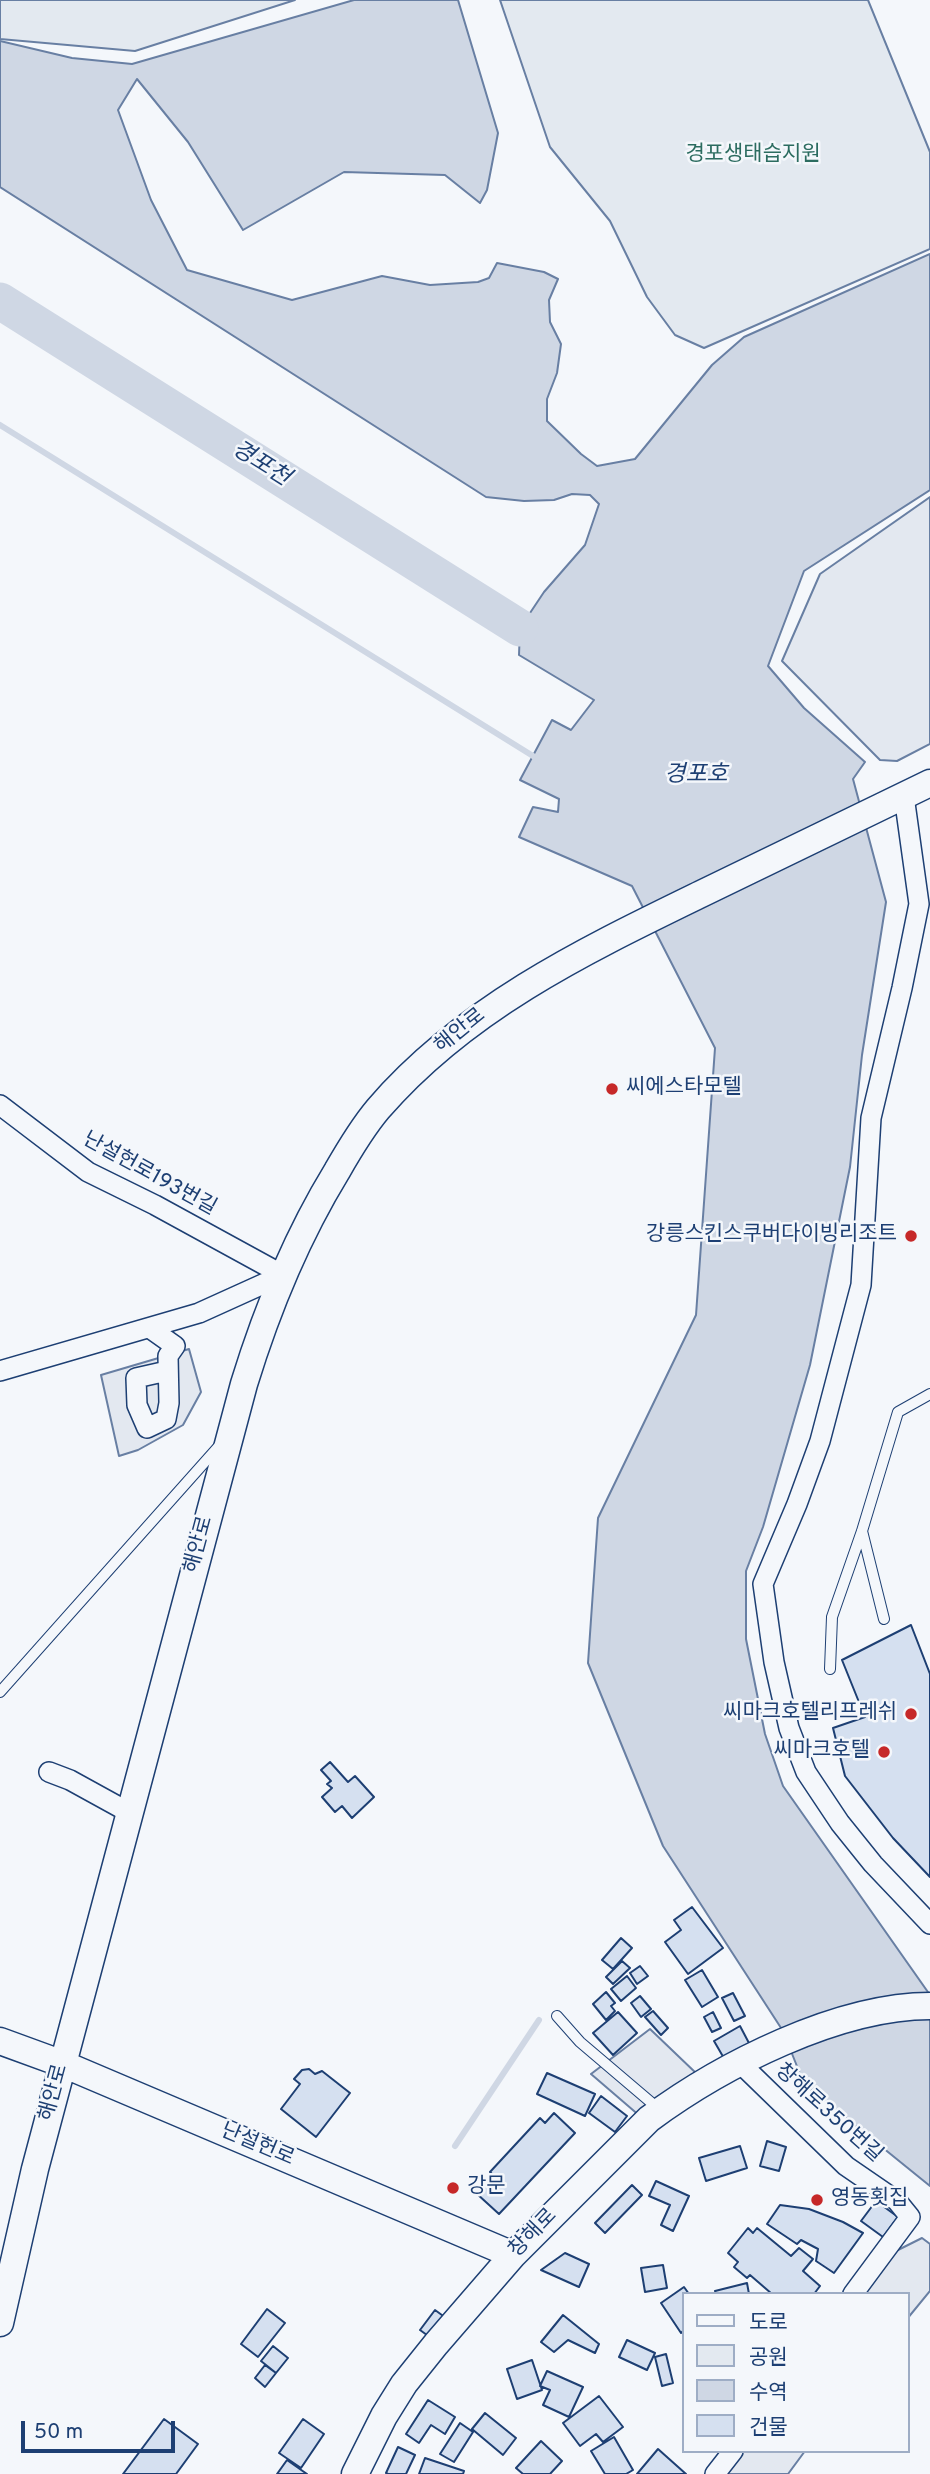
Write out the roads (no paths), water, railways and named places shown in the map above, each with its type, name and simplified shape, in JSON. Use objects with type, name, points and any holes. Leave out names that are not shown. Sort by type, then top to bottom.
[{"type":"street","points":[[930,783],[897,799],[919,904],[871,1118],[861,1285],[820,1441],[763,1584],[774,1662],[789,1728],[806,1772],[840,1823],[873,1864],[930,1924]]},
{"type":"street","name":"해안로","points":[[0,2323],[34,2169],[230,1434],[260,1332],[282,1275],[320,1199],[353,1143],[377,1111],[449,1039],[497,1004],[575,957],[645,921],[897,799]]},
{"type":"street","name":"난설헌로193번길","points":[[0,1105],[88,1172],[155,1205],[282,1275]]},
{"type":"street","points":[[0,1371],[200,1313],[282,1275]]},
{"type":"street","points":[[151,1329],[176,1346],[168,1356],[167,1371]]},
{"type":"street","points":[[49,1772],[70,1780],[130,1813]]},
{"type":"street","name":"창해로","points":[[354,2474],[404,2384],[513,2255],[598,2168],[660,2110],[769,2048],[841,2021],[882,2011],[930,2006]]},
{"type":"street","name":"난설헌로","points":[[0,2041],[63,2064],[513,2255]]},
{"type":"street","name":"창해로350번길","points":[[740,2063],[846,2166],[897,2202],[910,2217],[854,2292]]},
{"type":"street","points":[[716,2474],[732,2453]]},
{"type":"lane","points":[[830,1668],[832,1617],[862,1531],[898,1412],[930,1394]]},
{"type":"lane","points":[[0,1692],[230,1434]]},
{"type":"lane","points":[[862,1531],[884,1619]]},
{"type":"lane","points":[[557,2016],[580,2042],[660,2110]]},
{"type":"water","name":"경포호","points":[[354,0],[458,0],[498,133],[487,190],[480,203],[445,175],[344,172],[243,230],[188,142],[137,79],[118,110],[151,200],[187,270],[292,300],[382,276],[430,285],[478,282],[489,278],[497,263],[544,272],[558,279],[549,300],[550,322],[561,344],[557,373],[547,399],[547,421],[597,466],[635,459],[712,365],[744,337],[930,254],[930,490],[804,571],[768,666],[804,708],[865,762],[853,779],[886,902],[862,1055],[850,1167],[810,1365],[763,1527],[746,1571],[746,1639],[765,1734],[783,1786],[930,1995],[930,2186],[804,2084],[783,2031],[663,1846],[588,1663],[598,1518],[696,1315],[715,1048],[632,886],[519,837],[533,807],[558,812],[559,799],[520,780],[552,720],[571,730],[594,700],[519,655],[520,628],[544,592],[585,545],[599,504],[590,495],[572,494],[554,500],[524,501],[486,497],[0,187],[0,41],[72,58],[132,64]]},
{"type":"waterway","name":"경포천","points":[[0,301],[520,628]]},
{"type":"waterway","points":[[0,425],[533,756]]},
{"type":"waterway","points":[[455,2146],[539,2020]]},
{"type":"place","name":"씨에스타모텔","points":[[612,1089]]},
{"type":"place","name":"강릉스킨스쿠버다이빙리조트","points":[[911,1236]]},
{"type":"place","name":"씨마크호텔리프레쉬","points":[[911,1714]]},
{"type":"place","name":"씨마크호텔","points":[[884,1752]]},
{"type":"place","name":"강문","points":[[453,2188]]},
{"type":"place","name":"영동횟집","points":[[817,2200]]},
{"type":"park label","name":"경포생태습지원","points":[[753,156]]}]
